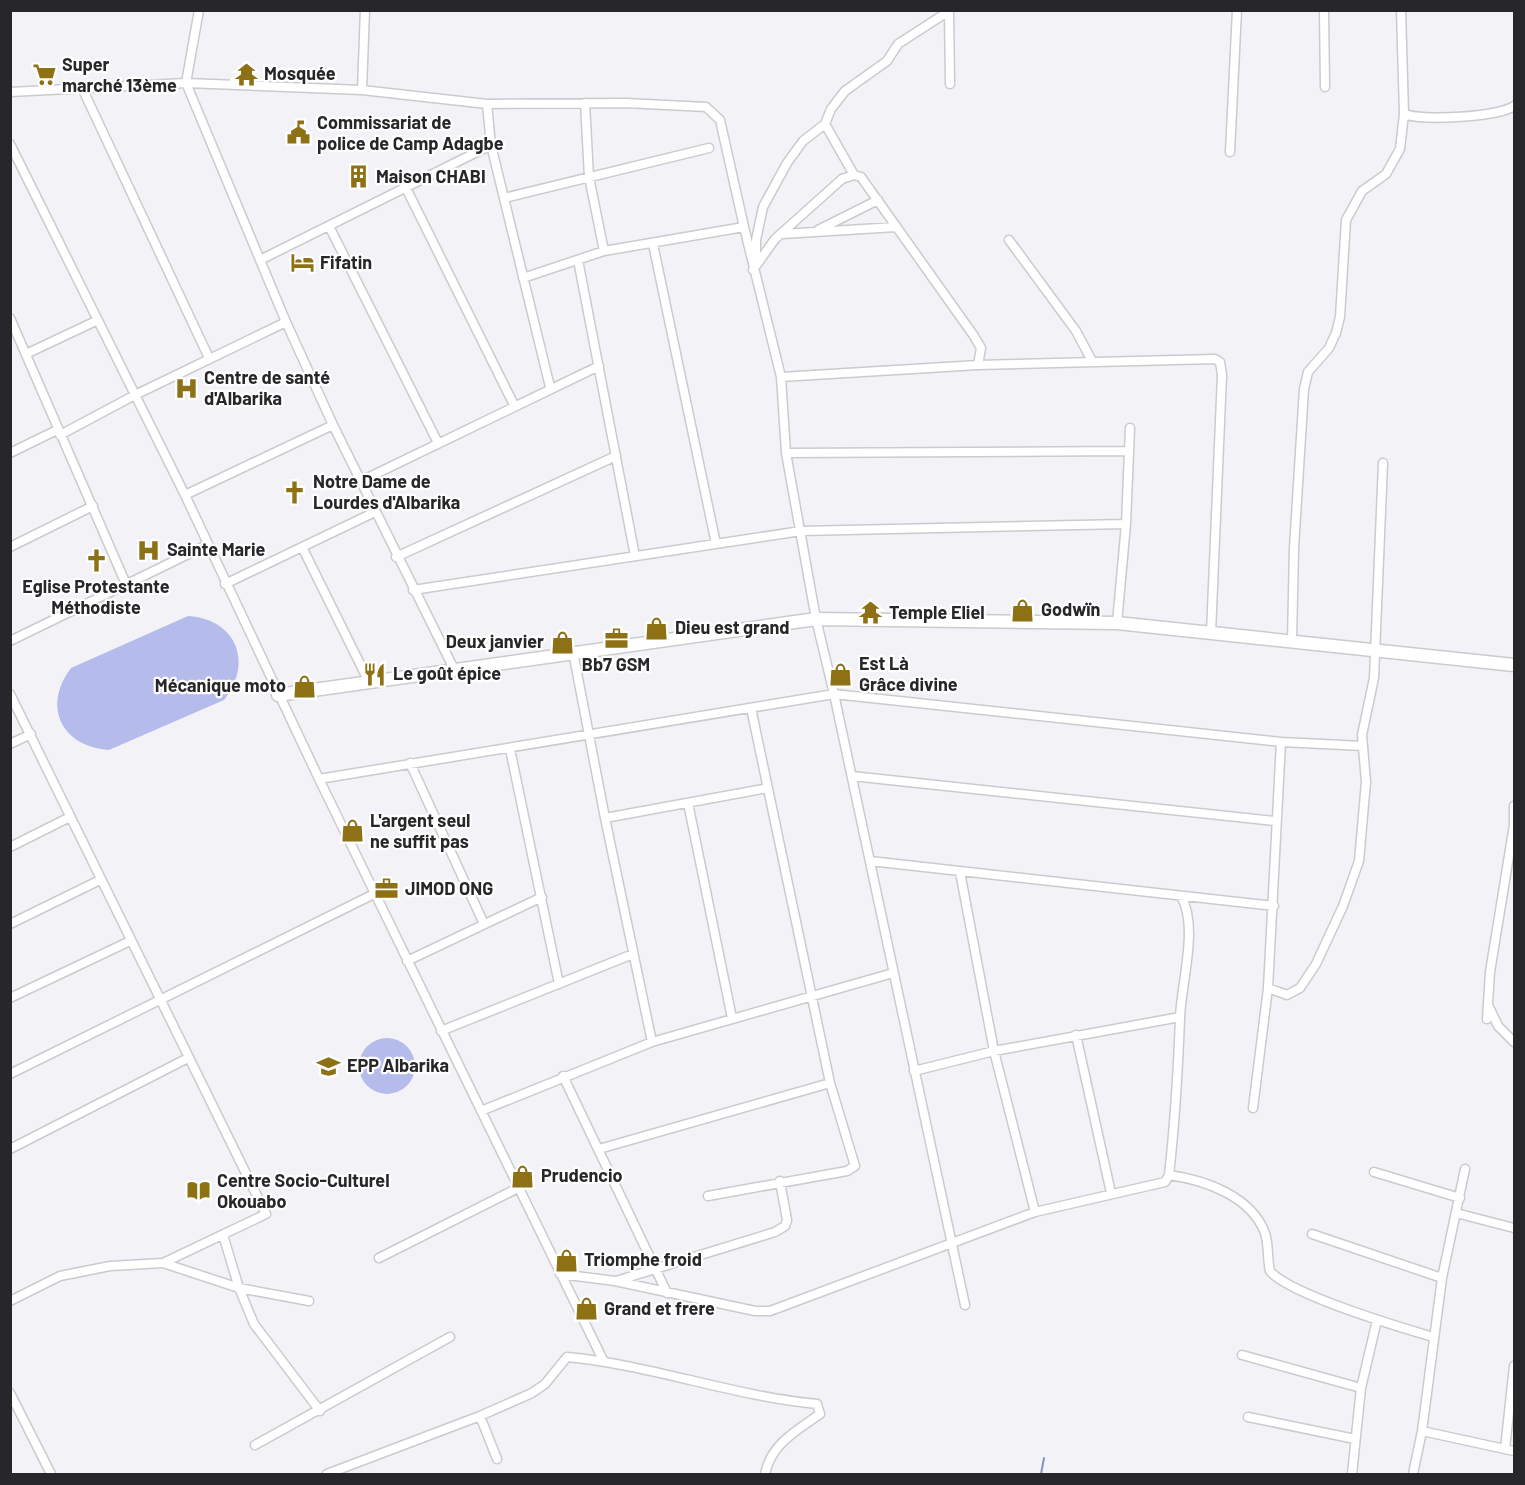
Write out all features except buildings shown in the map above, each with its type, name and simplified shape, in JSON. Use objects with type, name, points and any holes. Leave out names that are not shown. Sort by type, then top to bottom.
[{"type":"street","points":[[199,10],[186,83],[286,322],[333,425],[396,557],[454,669]]},
{"type":"street","points":[[362,90],[365,10]]},
{"type":"street","points":[[1230,152],[1237,10]]},
{"type":"street","points":[[1324,10],[1325,87]]},
{"type":"street","points":[[1292,641],[1294,548],[1304,389],[1308,372],[1329,348],[1338,325],[1346,220],[1362,191],[1386,174],[1396,159],[1404,114],[1401,10]]},
{"type":"street","points":[[949,11],[950,84]]},
{"type":"street","points":[[752,241],[763,207],[786,164],[803,141],[825,124],[831,109],[845,91],[887,61],[898,44],[949,11]]},
{"type":"street","points":[[10,92],[186,83],[362,90],[487,104],[687,105],[706,107],[720,120],[744,227],[752,241],[755,266],[781,376],[786,453],[816,619],[852,776],[965,1305]]},
{"type":"street","points":[[83,90],[209,358]]},
{"type":"street","points":[[487,104],[491,145],[549,387]]},
{"type":"street","points":[[585,104],[589,177],[603,251]]},
{"type":"street","points":[[1404,114],[1416,118],[1461,117],[1515,106]]},
{"type":"street","points":[[825,124],[854,175]]},
{"type":"street","points":[[10,144],[185,495],[225,584],[374,894],[603,1360]]},
{"type":"street","points":[[260,260],[491,145]]},
{"type":"street","points":[[504,198],[709,148]]},
{"type":"street","points":[[755,266],[778,236],[842,178],[854,175],[861,177],[974,336],[981,348],[978,365]]},
{"type":"street","points":[[405,186],[514,405]]},
{"type":"street","points":[[815,232],[878,200]]},
{"type":"street","points":[[329,226],[438,443]]},
{"type":"street","points":[[523,278],[603,251],[744,227]]},
{"type":"street","points":[[752,241],[815,232],[896,227]]},
{"type":"street","points":[[1009,240],[1076,331],[1092,361]]},
{"type":"street","points":[[653,244],[716,544]]},
{"type":"street","points":[[578,260],[635,556]]},
{"type":"street","points":[[10,318],[126,585]]},
{"type":"street","points":[[26,354],[98,320]]},
{"type":"street","points":[[10,453],[286,322]]},
{"type":"street","points":[[781,376],[978,365],[1215,359],[1220,362],[1222,375],[1211,633]]},
{"type":"street","points":[[361,481],[549,387],[599,366]]},
{"type":"street","points":[[185,495],[333,425]]},
{"type":"street","points":[[1117,623],[1126,524],[1130,429]]},
{"type":"street","points":[[786,453],[1129,451]]},
{"type":"street","points":[[396,557],[616,456]]},
{"type":"street","points":[[1268,988],[1287,996],[1300,988],[1316,964],[1343,906],[1359,861],[1366,782],[1362,735],[1374,678],[1383,463]]},
{"type":"street","points":[[10,547],[93,506]]},
{"type":"street","points":[[225,584],[375,512]]},
{"type":"street","points":[[413,590],[801,531],[1126,524]]},
{"type":"street","points":[[10,641],[207,545]]},
{"type":"street","points":[[302,547],[369,682]]},
{"type":"street","points":[[279,695],[816,619],[1117,623],[1515,665]]},
{"type":"street","points":[[573,652],[652,1042]]},
{"type":"street","points":[[10,694],[266,1214],[163,1263]]},
{"type":"street","points":[[319,779],[834,694],[1281,742],[1363,746]]},
{"type":"street","points":[[708,1196],[780,1180],[847,1171],[855,1166],[830,1083],[751,708]]},
{"type":"street","points":[[10,744],[31,734]]},
{"type":"street","points":[[1253,1108],[1268,988],[1274,906],[1275,820],[1281,742]]},
{"type":"street","points":[[510,749],[559,984]]},
{"type":"street","points":[[410,763],[484,924]]},
{"type":"street","points":[[852,776],[1275,820]]},
{"type":"street","points":[[605,818],[768,788]]},
{"type":"street","points":[[688,803],[732,1018]]},
{"type":"street","points":[[1487,1019],[1490,972],[1514,825],[1515,806]]},
{"type":"street","points":[[10,847],[70,817]]},
{"type":"street","points":[[870,861],[1274,906]]},
{"type":"street","points":[[960,872],[994,1051],[1035,1212]]},
{"type":"street","points":[[10,924],[100,880]]},
{"type":"street","points":[[10,1074],[374,894]]},
{"type":"street","points":[[560,1274],[615,1281],[755,1311],[770,1311],[1035,1212],[1166,1182],[1169,1175],[1178,1080],[1180,1017],[1188,939],[1188,911],[1181,896]]},
{"type":"street","points":[[407,961],[542,897]]},
{"type":"street","points":[[10,998],[130,941]]},
{"type":"street","points":[[441,1031],[633,954]]},
{"type":"street","points":[[481,1111],[652,1042],[894,974]]},
{"type":"street","points":[[1488,1006],[1498,1026],[1515,1041]]},
{"type":"street","points":[[914,1071],[994,1051],[1180,1017]]},
{"type":"street","points":[[1076,1035],[1111,1193]]},
{"type":"street","points":[[10,1149],[188,1058]]},
{"type":"street","points":[[563,1076],[667,1293]]},
{"type":"street","points":[[599,1149],[830,1083]]},
{"type":"street","points":[[1413,1474],[1422,1431],[1432,1337],[1442,1278],[1465,1169]]},
{"type":"street","points":[[1374,1172],[1460,1198]]},
{"type":"street","points":[[1169,1175],[1191,1178],[1230,1195],[1253,1214],[1265,1232],[1269,1268],[1276,1277],[1377,1320],[1432,1337]]},
{"type":"street","points":[[615,1281],[775,1232],[785,1226],[787,1220],[780,1180]]},
{"type":"street","points":[[379,1258],[518,1188]]},
{"type":"street","points":[[1456,1213],[1515,1228]]},
{"type":"street","points":[[1312,1234],[1442,1278]]},
{"type":"street","points":[[223,1235],[239,1288],[254,1324],[320,1411]]},
{"type":"street","points":[[10,1301],[60,1276],[110,1266],[163,1263],[239,1288],[309,1300]]},
{"type":"street","points":[[1352,1474],[1361,1388],[1377,1320]]},
{"type":"street","points":[[255,1445],[450,1337]]},
{"type":"street","points":[[1242,1355],[1361,1388]]},
{"type":"street","points":[[327,1474],[480,1416],[539,1389],[567,1357],[603,1360],[769,1400],[817,1404],[820,1414],[780,1444],[768,1458],[765,1474]]},
{"type":"street","points":[[1422,1431],[1510,1450],[1515,1366]]},
{"type":"street","points":[[10,1393],[51,1474]]},
{"type":"street","points":[[480,1416],[497,1459]]},
{"type":"street","points":[[1248,1417],[1355,1439]]},
{"type":"shaded area","points":[[188,616],[205,619],[218,625],[235,645],[238,671],[233,686],[224,700],[109,750],[92,747],[68,733],[61,722],[58,696],[62,682],[71,668]]},
{"type":"shaded area","points":[[387,1038],[398,1040],[407,1046],[413,1055],[415,1066],[413,1077],[407,1086],[398,1092],[387,1094],[376,1092],[367,1086],[361,1077],[359,1066],[361,1055],[367,1046],[376,1040]]},
{"type":"waterway","points":[[1041,1474],[1044,1458]]},
{"type":"place","name":"Mosquée","points":[[246,74]]},
{"type":"place","name":"Super marché 13ème","points":[[44,75]]},
{"type":"place","name":"Commissariat de police de Camp Adagbe","points":[[299,133]]},
{"type":"place","name":"Maison CHABI","points":[[358,177]]},
{"type":"place","name":"Fifatin","points":[[302,263]]},
{"type":"place","name":"Centre de santé d'Albarika","points":[[186,388]]},
{"type":"place","name":"Notre Dame de Lourdes d'Albarika","points":[[295,492]]},
{"type":"place","name":"Sainte Marie","points":[[149,550]]},
{"type":"place","name":"Eglise Protestante Méthodiste","points":[[96,561]]},
{"type":"place","name":"Godwïn","points":[[1023,610]]},
{"type":"place","name":"Temple Eliel","points":[[871,613]]},
{"type":"place","name":"Dieu est grand","points":[[657,628]]},
{"type":"place","name":"Bb7 GSM","points":[[616,639]]},
{"type":"place","name":"Deux janvier","points":[[562,642]]},
{"type":"place","name":"Le goût épice","points":[[375,674]]},
{"type":"place","name":"Est Là Grâce divine","points":[[841,674]]},
{"type":"place","name":"Mécanique moto","points":[[304,686]]},
{"type":"place","name":"L'argent seul ne suffit pas","points":[[352,831]]},
{"type":"place","name":"JIMOD ONG","points":[[387,889]]},
{"type":"place","name":"EPP Albarika","points":[[329,1066]]},
{"type":"place","name":"Prudencio","points":[[523,1176]]},
{"type":"place","name":"Centre Socio-Culturel Okouabo","points":[[199,1191]]},
{"type":"place","name":"Triomphe froid","points":[[566,1260]]},
{"type":"place","name":"Grand et frere","points":[[586,1309]]}]
